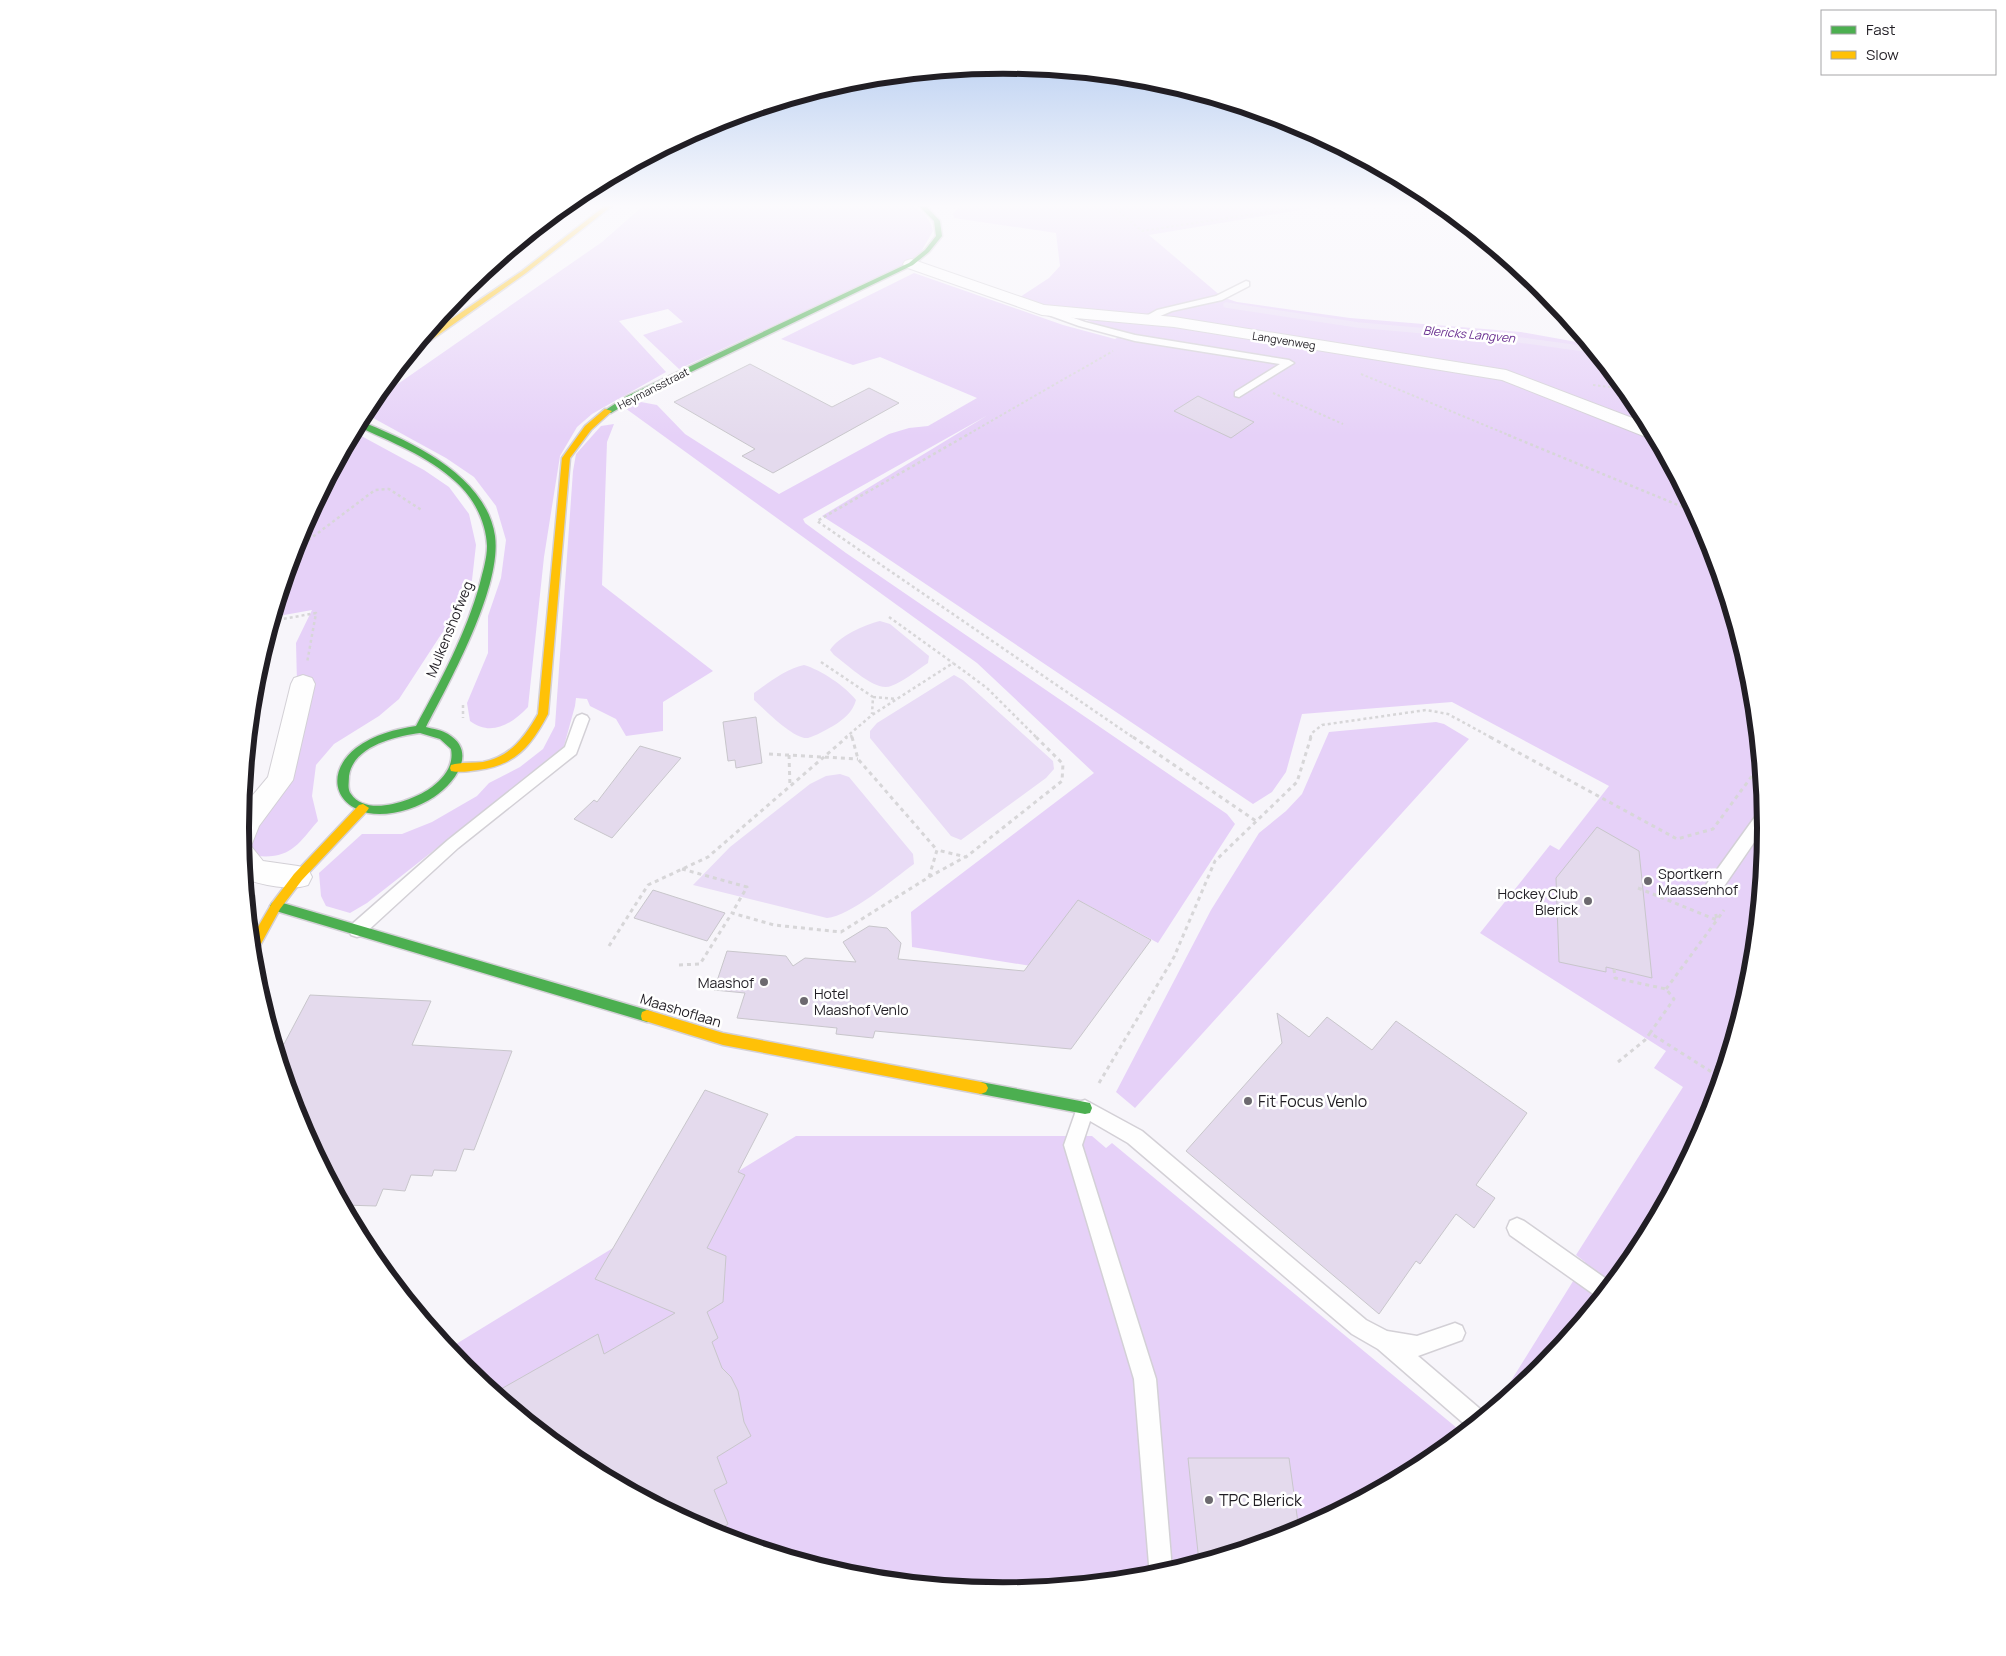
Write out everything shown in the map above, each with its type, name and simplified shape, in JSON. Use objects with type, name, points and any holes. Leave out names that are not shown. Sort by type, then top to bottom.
[{"type":"main road","points":[[433,335],[509,282]]},
{"type":"main road","name":"Heymansstraat","points":[[456,768],[476,768],[497,764],[517,752],[534,735],[543,714],[566,458],[588,428],[608,411],[630,398],[873,282]]},
{"type":"main road","name":"Mulkenshofweg","points":[[365,427],[436,464],[461,482],[482,510],[492,543],[486,580],[478,603],[445,681],[420,729]]},
{"type":"main road","points":[[420,729],[434,731],[446,736],[454,745],[458,756],[456,768],[447,781],[434,793],[417,803],[398,809],[379,811],[363,808],[350,802],[343,792],[341,781],[349,762],[367,745],[383,736],[401,731],[420,729]]},
{"type":"main road","points":[[257,940],[276,906],[298,877],[363,808]]},
{"type":"main road","name":"Maashoflaan","points":[[276,906],[724,1039],[1085,1108]]},
{"type":"street","name":"Langvenweg","points":[[963,282],[1042,310],[1174,322],[1506,375],[1642,429]]},
{"type":"street","points":[[249,818],[280,780],[303,684]]},
{"type":"street","points":[[250,866],[298,877]]},
{"type":"lane","points":[[1144,320],[1153,313],[1216,299],[1230,294],[1246,284]]},
{"type":"lane","points":[[1042,310],[1082,324],[1135,338],[1289,363],[1239,394]]},
{"type":"lane","points":[[357,930],[452,844],[571,750],[582,719]]},
{"type":"lane","points":[[1712,890],[1757,826]]},
{"type":"lane","points":[[1160,1566],[1145,1379],[1073,1145],[1085,1108],[1135,1137],[1359,1327],[1384,1341],[1474,1416]]},
{"type":"lane","points":[[1517,1228],[1601,1287]]},
{"type":"lane","points":[[1384,1341],[1417,1346],[1454,1333]]},
{"type":"path","points":[[1135,338],[817,521],[1256,821]]},
{"type":"path","points":[[1353,373],[1361,374],[1686,508]]},
{"type":"path","points":[[1254,384],[1343,424]]},
{"type":"path","points":[[304,543],[376,490],[389,489],[423,511]]},
{"type":"path","points":[[278,620],[316,613],[303,684]]},
{"type":"path","points":[[732,913],[774,925],[841,932],[929,877],[966,857],[1062,781],[1063,764],[987,688],[889,617]]},
{"type":"path","points":[[821,662],[873,697],[898,699]]},
{"type":"path","points":[[609,946],[648,885],[708,857],[826,757],[872,715],[953,663]]},
{"type":"path","points":[[872,715],[873,697]]},
{"type":"path","points":[[1085,1108],[1174,957],[1215,861],[1297,782],[1312,733],[1322,725],[1426,710],[1448,714],[1677,839],[1713,830],[1755,772]]},
{"type":"path","points":[[851,735],[858,759],[937,850],[966,857]]},
{"type":"path","points":[[769,754],[858,759]]},
{"type":"path","points":[[789,755],[790,788]]},
{"type":"path","points":[[929,877],[937,850]]},
{"type":"path","points":[[679,965],[700,964],[747,887],[681,868]]},
{"type":"path","points":[[1666,989],[1716,920],[1712,890]]},
{"type":"path","points":[[1614,969],[1615,978],[1666,989],[1674,999],[1650,1033],[1618,1062]]},
{"type":"path","points":[[1650,1033],[1715,1074]]},
{"type":"shaded area","points":[[544,282],[867,282],[679,369],[643,335],[683,322],[668,309],[619,321],[666,372],[592,414],[577,427],[560,456],[544,557],[528,707],[515,719],[493,728],[478,726],[470,721],[467,703],[488,653],[488,616],[501,578],[506,540],[496,506],[474,477],[446,458],[371,417],[390,389]]},
{"type":"shaded area","name":"Sportkern Maassenhof","points":[[895,282],[941,282],[1063,325],[1115,339],[1124,334],[1103,328],[1087,320],[1141,323],[1055,309],[1017,299],[1042,282],[1205,282],[1222,297],[1237,302],[1350,318],[1521,332],[1579,342],[1630,409],[1656,451],[1700,539],[1732,633],[1743,681],[1756,779],[1756,877],[1743,975],[1732,1023],[1700,1117],[1656,1205],[1630,1247],[1601,1287],[1570,1325],[1505,1390],[1585,1262],[1576,1255],[1683,1087],[1654,1068],[1666,1051],[1480,933],[1550,845],[1559,850],[1609,786],[1452,702],[1302,714],[1286,772],[1272,792],[1253,804],[822,516],[988,415],[803,519],[805,523],[1227,814],[1235,824],[1158,943],[1082,902],[1031,966],[912,947],[911,912],[1094,773],[977,663],[625,408],[641,402],[657,405],[685,434],[779,494],[889,434],[909,428],[928,426],[977,398],[880,357],[853,365],[781,339]]},
{"type":"shaded area","points":[[614,424],[607,442],[602,585],[713,671],[663,702],[663,731],[626,736],[616,719],[590,706],[587,699],[576,698],[564,746],[540,767],[367,903],[350,913],[326,906],[321,896],[319,873],[362,834],[402,834],[432,822],[477,796],[489,783],[520,767],[543,749],[555,726],[573,471],[576,454],[601,426]]},
{"type":"shaded area","points":[[360,435],[424,470],[449,487],[469,514],[476,545],[472,580],[460,614],[442,633],[399,699],[379,716],[334,744],[316,765],[312,796],[318,821],[293,848],[278,855],[257,856],[251,849],[254,823],[297,683],[296,643],[312,610],[279,616],[306,539],[327,494]]},
{"type":"shaded area","points":[[880,621],[890,624],[929,656],[928,663],[901,681],[885,687],[870,682],[830,650],[839,640],[852,632]]},
{"type":"shaded area","points":[[804,665],[832,679],[846,689],[856,700],[850,712],[840,721],[808,738],[787,729],[754,700],[754,693],[784,673]]},
{"type":"shaded area","points":[[954,675],[963,680],[1053,761],[1054,769],[1046,778],[961,840],[951,836],[870,738],[870,731],[877,723]]},
{"type":"shaded area","points":[[1436,722],[1444,724],[1469,739],[1135,1108],[1116,1092],[1211,910],[1259,833],[1286,811],[1302,794],[1329,732]]},
{"type":"shaded area","points":[[840,774],[849,777],[913,854],[914,864],[884,887],[848,911],[827,918],[693,885],[730,847],[810,784],[826,776]]},
{"type":"shaded area","points":[[796,1136],[1092,1136],[1106,1148],[1112,1143],[1458,1429],[1422,1455],[1380,1481],[1337,1504],[1292,1525],[1198,1557],[1150,1568],[1052,1581],[954,1581],[856,1568],[808,1557],[714,1525],[669,1504],[626,1481],[584,1455],[544,1426],[506,1395],[455,1345]]},
{"type":"building","points":[[750,364],[832,407],[869,388],[899,403],[773,473],[742,456],[755,449],[674,402]]},
{"type":"building","points":[[1198,396],[1254,422],[1231,438],[1174,411]]},
{"type":"building","points":[[756,717],[762,763],[736,768],[735,760],[728,761],[723,722]]},
{"type":"building","points":[[640,746],[681,758],[612,838],[574,819],[594,800],[597,802]]},
{"type":"building","name":"Hockey Club Blerick","points":[[1597,827],[1639,851],[1652,978],[1606,967],[1606,972],[1559,962],[1556,878]]},
{"type":"building","points":[[653,890],[725,913],[707,941],[634,918]]},
{"type":"building","points":[[1078,900],[1151,940],[1071,1049],[875,1031],[873,1038],[836,1034],[837,1028],[737,1018],[745,993],[714,990],[727,951],[786,956],[793,966],[805,958],[856,962],[843,942],[869,926],[887,928],[901,943],[898,959],[1024,971]]},
{"type":"building","points":[[310,995],[431,1001],[412,1045],[512,1051],[474,1150],[464,1149],[456,1171],[434,1170],[432,1176],[411,1175],[405,1191],[383,1189],[376,1206],[350,1205],[306,1117],[281,1044],[284,1044]]},
{"type":"building","points":[[1277,1013],[1309,1037],[1327,1017],[1372,1050],[1396,1021],[1527,1113],[1476,1185],[1495,1198],[1474,1228],[1456,1214],[1420,1264],[1416,1261],[1379,1314],[1186,1151],[1282,1043]]},
{"type":"building","points":[[705,1090],[768,1114],[738,1172],[745,1175],[707,1248],[726,1256],[723,1302],[707,1312],[718,1338],[712,1342],[722,1368],[731,1377],[738,1391],[744,1422],[751,1436],[717,1457],[727,1483],[714,1490],[728,1524],[722,1528],[669,1504],[626,1481],[584,1455],[544,1426],[500,1389],[598,1334],[604,1354],[675,1313],[595,1279]]},
{"type":"building","points":[[1188,1458],[1289,1458],[1298,1522],[1198,1557]]},
{"type":"waterway","name":"Blericks Langven","points":[[1226,305],[1358,325],[1505,338],[1585,349]]},
{"type":"traffic: fast","points":[[608,411],[630,398],[873,282]]},
{"type":"traffic: fast","points":[[365,426],[437,463],[460,481],[482,510],[489,528],[491,548],[489,562],[475,613],[459,652],[420,729]]},
{"type":"traffic: fast","points":[[420,729],[444,736],[456,747],[457,762],[451,775],[442,786],[415,802],[384,810],[370,809],[357,805],[349,799],[343,787],[345,771],[350,760],[359,751],[383,738],[420,729]]},
{"type":"traffic: fast","points":[[276,906],[647,1016]]},
{"type":"traffic: fast","points":[[981,1088],[1085,1108]]},
{"type":"traffic: slow","points":[[433,335],[509,282]]},
{"type":"traffic: slow","points":[[455,768],[486,765],[509,757],[527,740],[543,714],[566,458],[588,428],[608,411]]},
{"type":"traffic: slow","points":[[257,940],[276,906],[298,877],[363,808]]},
{"type":"traffic: slow","points":[[647,1016],[723,1039],[981,1088]]},
{"type":"place","name":"Sportkern Maassenhof","points":[[1648,881]]},
{"type":"place","name":"Hockey Club Blerick","points":[[1588,901]]},
{"type":"place","name":"Maashof","points":[[764,982]]},
{"type":"place","name":"Hotel Maashof Venlo","points":[[804,1001]]},
{"type":"place","name":"Fit Focus Venlo","points":[[1248,1101]]},
{"type":"place","name":"TPC Blerick","points":[[1209,1500]]}]
